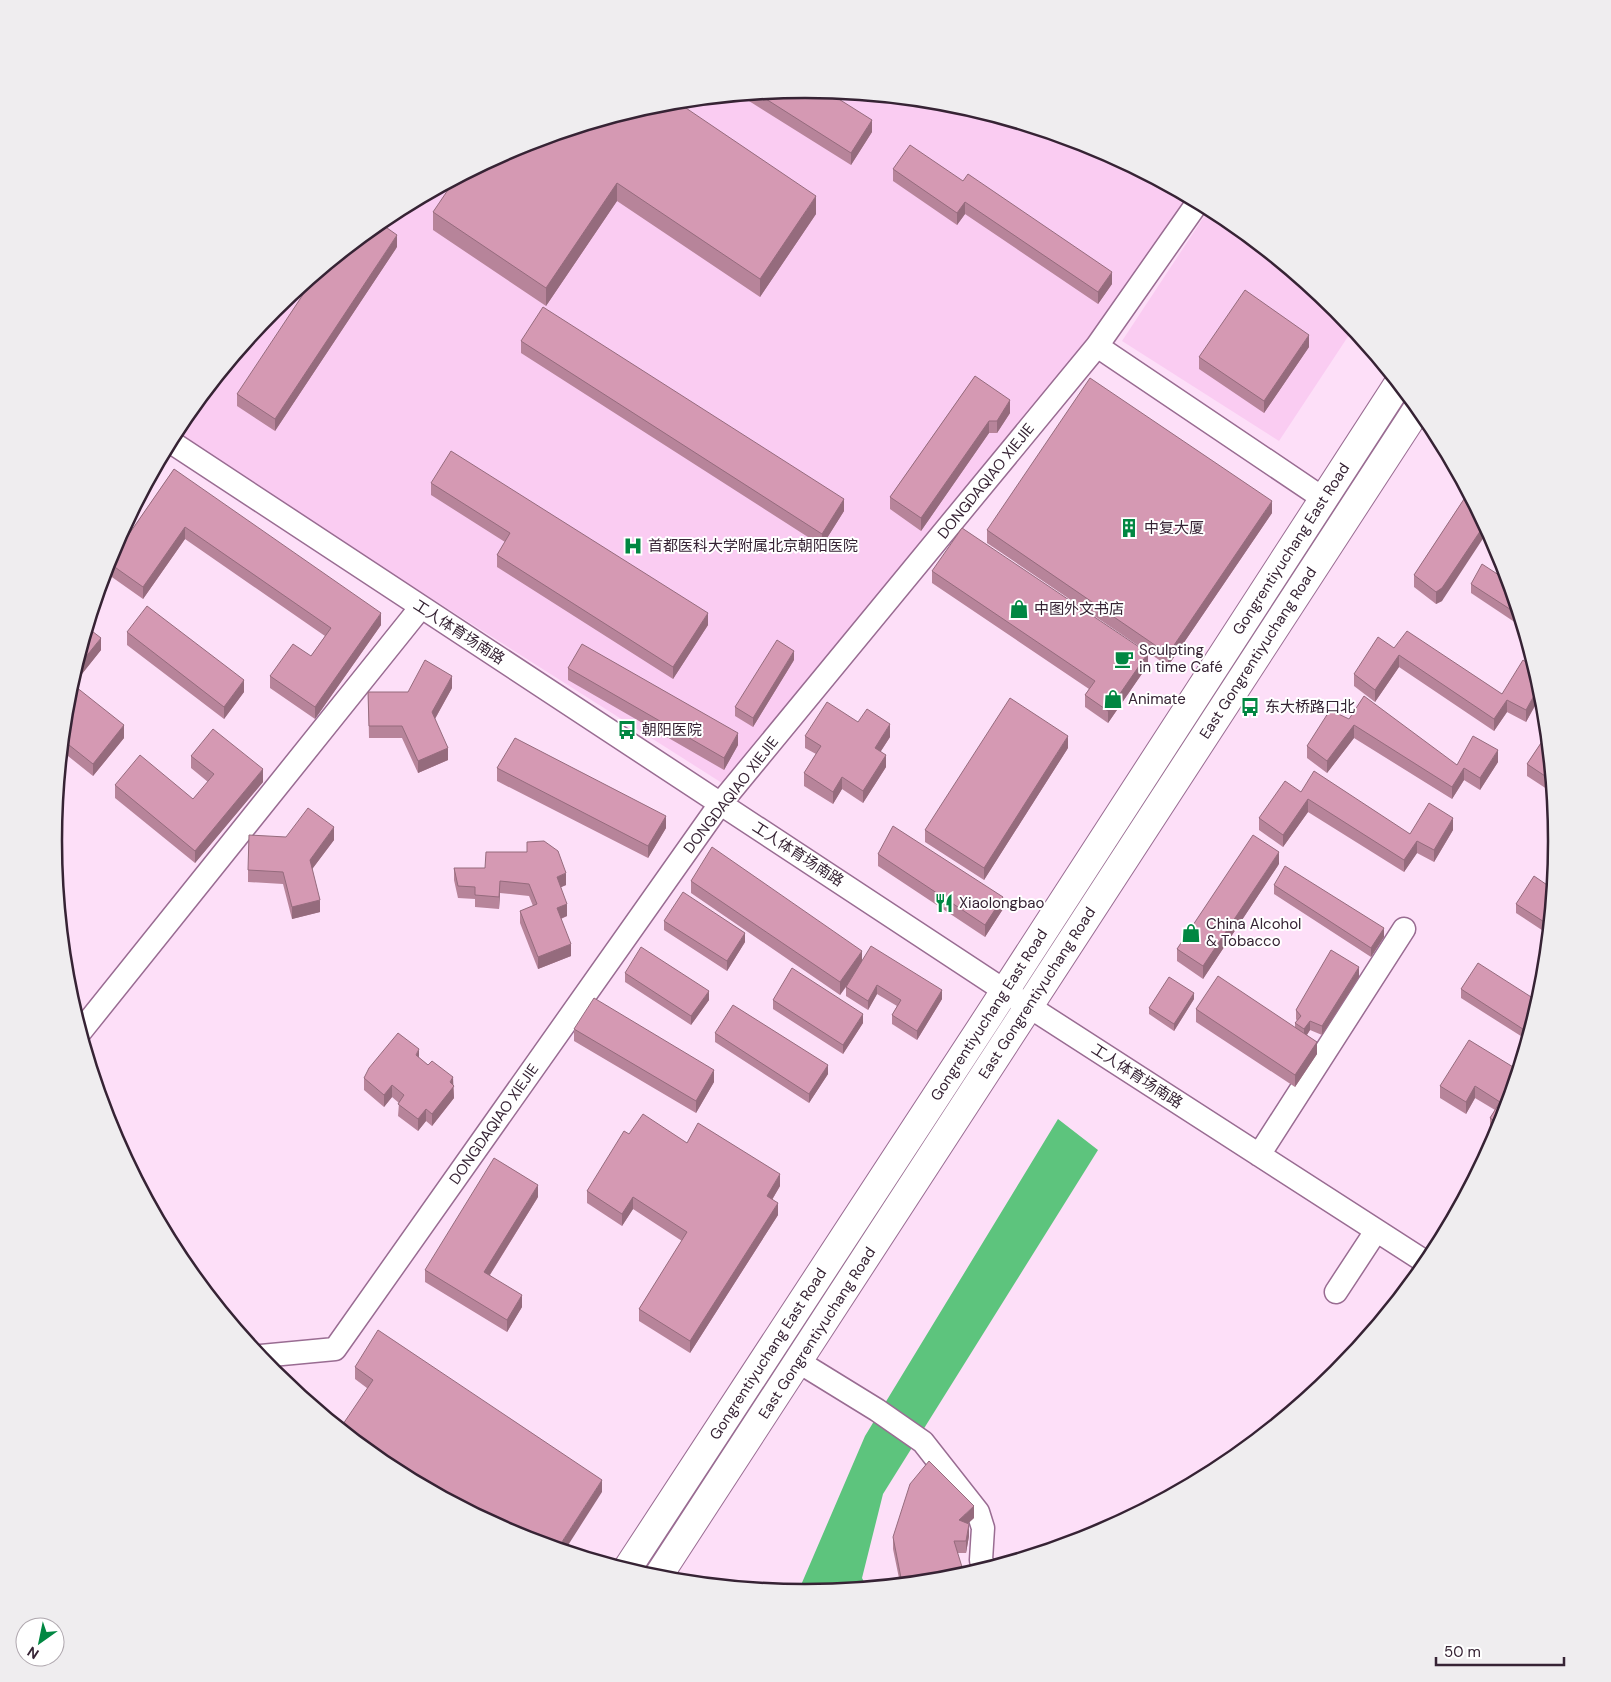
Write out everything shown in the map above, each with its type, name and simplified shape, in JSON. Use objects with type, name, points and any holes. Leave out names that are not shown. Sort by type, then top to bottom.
[{"type":"main road","name":"Gongrentiyuchang East Road","points":[[632,1563],[1395,389]]},
{"type":"main road","name":"East Gongrentiyuchang Road","points":[[662,1570],[1414,415]]},
{"type":"street","name":"DONGDAQIAO XIEJIE","points":[[270,1355],[335,1349],[720,804],[1096,346],[1194,208]]},
{"type":"street","points":[[1096,346],[1324,499]]},
{"type":"street","name":"工人体育场南路","points":[[176,446],[1005,991],[1420,1258]]},
{"type":"street","points":[[86,1025],[421,607]]},
{"type":"street","points":[[1259,1155],[1404,929]]},
{"type":"street","points":[[1336,1292],[1376,1231]]},
{"type":"street","points":[[798,1362],[877,1410],[923,1442],[978,1512],[983,1528],[982,1563]]},
{"type":"shaded area","name":"首都医科大学附属北京朝阳医院","points":[[806,98],[902,104],[950,112],[998,123],[1044,137],[1134,175],[1190,206],[1080,348],[722,783],[181,439],[216,389],[247,351],[316,282],[393,223],[477,175],[521,155],[567,137],[613,123],[661,112],[709,104]]},
{"type":"shaded area","points":[[1205,215],[1258,252],[1295,282],[1349,335],[1279,441],[1122,341]]},
{"type":"shaded area","points":[[1058,1119],[1098,1150],[883,1494],[862,1578],[864,1581],[802,1584],[865,1436]]},
{"type":"building","points":[[839,99],[872,120],[851,153],[767,100]]},
{"type":"building","points":[[686,108],[816,196],[760,279],[617,183],[546,288],[433,212],[447,191],[521,155],[567,137],[613,123]]},
{"type":"building","points":[[910,145],[963,181],[968,174],[1112,272],[1098,292],[965,202],[957,213],[893,169]]},
{"type":"building","points":[[387,228],[397,235],[275,419],[237,394],[304,294],[353,252]]},
{"type":"building","points":[[1245,290],[1309,335],[1264,401],[1199,357]]},
{"type":"building","points":[[543,307],[844,499],[822,534],[521,341]]},
{"type":"building","points":[[975,376],[1010,400],[997,421],[989,421],[921,518],[890,497]]},
{"type":"building","name":"中复大厦","points":[[1090,378],[1272,501],[1168,654],[987,530]]},
{"type":"building","points":[[451,451],[708,613],[673,667],[497,555],[510,533],[431,483]]},
{"type":"building","points":[[174,469],[381,613],[315,707],[270,676],[293,644],[311,656],[331,628],[185,527],[143,587],[115,567],[130,533]]},
{"type":"building","points":[[1465,498],[1480,531],[1442,588],[1436,592],[1414,575]]},
{"type":"building","points":[[962,528],[1148,653],[1108,711],[1085,695],[1095,681],[932,571]]},
{"type":"building","points":[[1482,564],[1499,575],[1511,610],[1471,584]]},
{"type":"building","points":[[147,606],[244,680],[224,707],[127,632]]},
{"type":"building","points":[[1407,631],[1502,694],[1523,660],[1526,662],[1534,696],[1526,710],[1507,700],[1494,719],[1399,655],[1375,690],[1354,674],[1378,637],[1394,648]]},
{"type":"building","points":[[93,632],[101,638],[86,656]]},
{"type":"building","points":[[777,640],[794,651],[753,718],[735,707]]},
{"type":"building","points":[[582,644],[738,733],[724,758],[568,668]]},
{"type":"building","points":[[425,660],[452,676],[432,712],[448,748],[418,761],[402,726],[369,726],[368,692],[408,692]]},
{"type":"building","points":[[79,689],[124,725],[93,764],[69,745]]},
{"type":"building","points":[[1364,696],[1457,765],[1473,736],[1498,750],[1480,778],[1464,768],[1452,787],[1354,725],[1327,761],[1307,746],[1330,710],[1349,719]]},
{"type":"building","points":[[1010,698],[1068,736],[984,868],[925,830]]},
{"type":"building","points":[[827,702],[858,722],[867,709],[890,724],[875,748],[886,755],[863,791],[842,777],[833,792],[804,773],[821,746],[805,736]]},
{"type":"building","points":[[213,729],[263,769],[195,851],[115,785],[140,755],[193,799],[214,774],[191,756]]},
{"type":"building","points":[[515,738],[666,816],[648,846],[497,768]]},
{"type":"building","points":[[1542,742],[1545,776],[1527,764]]},
{"type":"building","points":[[1314,771],[1410,834],[1429,803],[1453,818],[1434,850],[1417,841],[1404,860],[1308,799],[1283,835],[1259,818],[1285,781],[1301,792]]},
{"type":"building","points":[[308,808],[334,827],[310,860],[320,900],[292,907],[283,872],[248,870],[249,835],[286,837]]},
{"type":"building","points":[[893,826],[1003,897],[985,925],[878,854]]},
{"type":"building","points":[[1253,835],[1279,852],[1203,966],[1177,949]]},
{"type":"building","points":[[544,841],[558,851],[566,873],[557,877],[567,904],[557,908],[571,944],[538,957],[520,911],[537,904],[529,884],[500,881],[499,897],[475,895],[475,887],[458,886],[454,868],[485,868],[486,852],[527,852],[527,842]]},
{"type":"building","points":[[712,847],[862,951],[840,982],[691,881]]},
{"type":"building","points":[[1285,866],[1384,928],[1371,948],[1274,885]]},
{"type":"building","points":[[1534,876],[1547,885],[1544,922],[1516,904]]},
{"type":"building","points":[[683,892],[745,933],[727,961],[664,921]]},
{"type":"building","points":[[871,946],[942,990],[917,1031],[892,1015],[901,1000],[877,985],[868,1001],[846,987]]},
{"type":"building","points":[[641,947],[709,991],[691,1016],[625,973]]},
{"type":"building","points":[[1331,950],[1359,967],[1322,1026],[1310,1021],[1304,1029],[1295,1023],[1301,1016],[1296,1010]]},
{"type":"building","points":[[1478,963],[1531,997],[1524,1030],[1461,989]]},
{"type":"building","points":[[792,968],[863,1014],[843,1045],[773,1000]]},
{"type":"building","points":[[1218,976],[1317,1042],[1295,1075],[1196,1009]]},
{"type":"building","points":[[1169,977],[1194,993],[1174,1024],[1149,1008]]},
{"type":"building","points":[[594,998],[714,1070],[696,1101],[574,1029]]},
{"type":"building","points":[[733,1005],[828,1065],[809,1094],[715,1033]]},
{"type":"building","points":[[398,1033],[419,1049],[416,1055],[428,1065],[432,1061],[453,1077],[450,1082],[454,1086],[432,1114],[426,1109],[418,1119],[398,1104],[404,1095],[392,1085],[384,1095],[364,1078],[369,1068]]},
{"type":"building","points":[[1469,1040],[1513,1067],[1494,1120],[1490,1118],[1500,1102],[1475,1086],[1466,1102],[1440,1086]]},
{"type":"building","points":[[643,1114],[687,1143],[698,1123],[780,1174],[767,1196],[778,1203],[690,1341],[639,1309],[687,1232],[633,1197],[622,1214],[587,1191],[624,1131],[629,1134]]},
{"type":"building","points":[[494,1158],[538,1185],[484,1272],[522,1295],[507,1320],[425,1270]]},
{"type":"building","points":[[378,1330],[602,1480],[561,1543],[477,1507],[393,1459],[344,1423],[373,1380],[355,1367]]},
{"type":"building","points":[[929,1461],[974,1506],[959,1520],[969,1524],[966,1541],[954,1541],[962,1567],[901,1578],[893,1537],[910,1484]]},
{"type":"place","name":"中复大厦","points":[[1129,528]]},
{"type":"place","name":"首都医科大学附属北京朝阳医院","points":[[633,546]]},
{"type":"place","name":"中图外文书店","points":[[1019,609]]},
{"type":"place","name":"Sculpting in time Café","points":[[1124,659]]},
{"type":"place","name":"Animate","points":[[1113,699]]},
{"type":"place","name":"东大桥路口北","points":[[1250,707]]},
{"type":"place","name":"朝阳医院","points":[[627,730]]},
{"type":"place","name":"Xiaolongbao","points":[[944,903]]},
{"type":"place","name":"China Alcohol & Tobacco","points":[[1191,933]]}]
